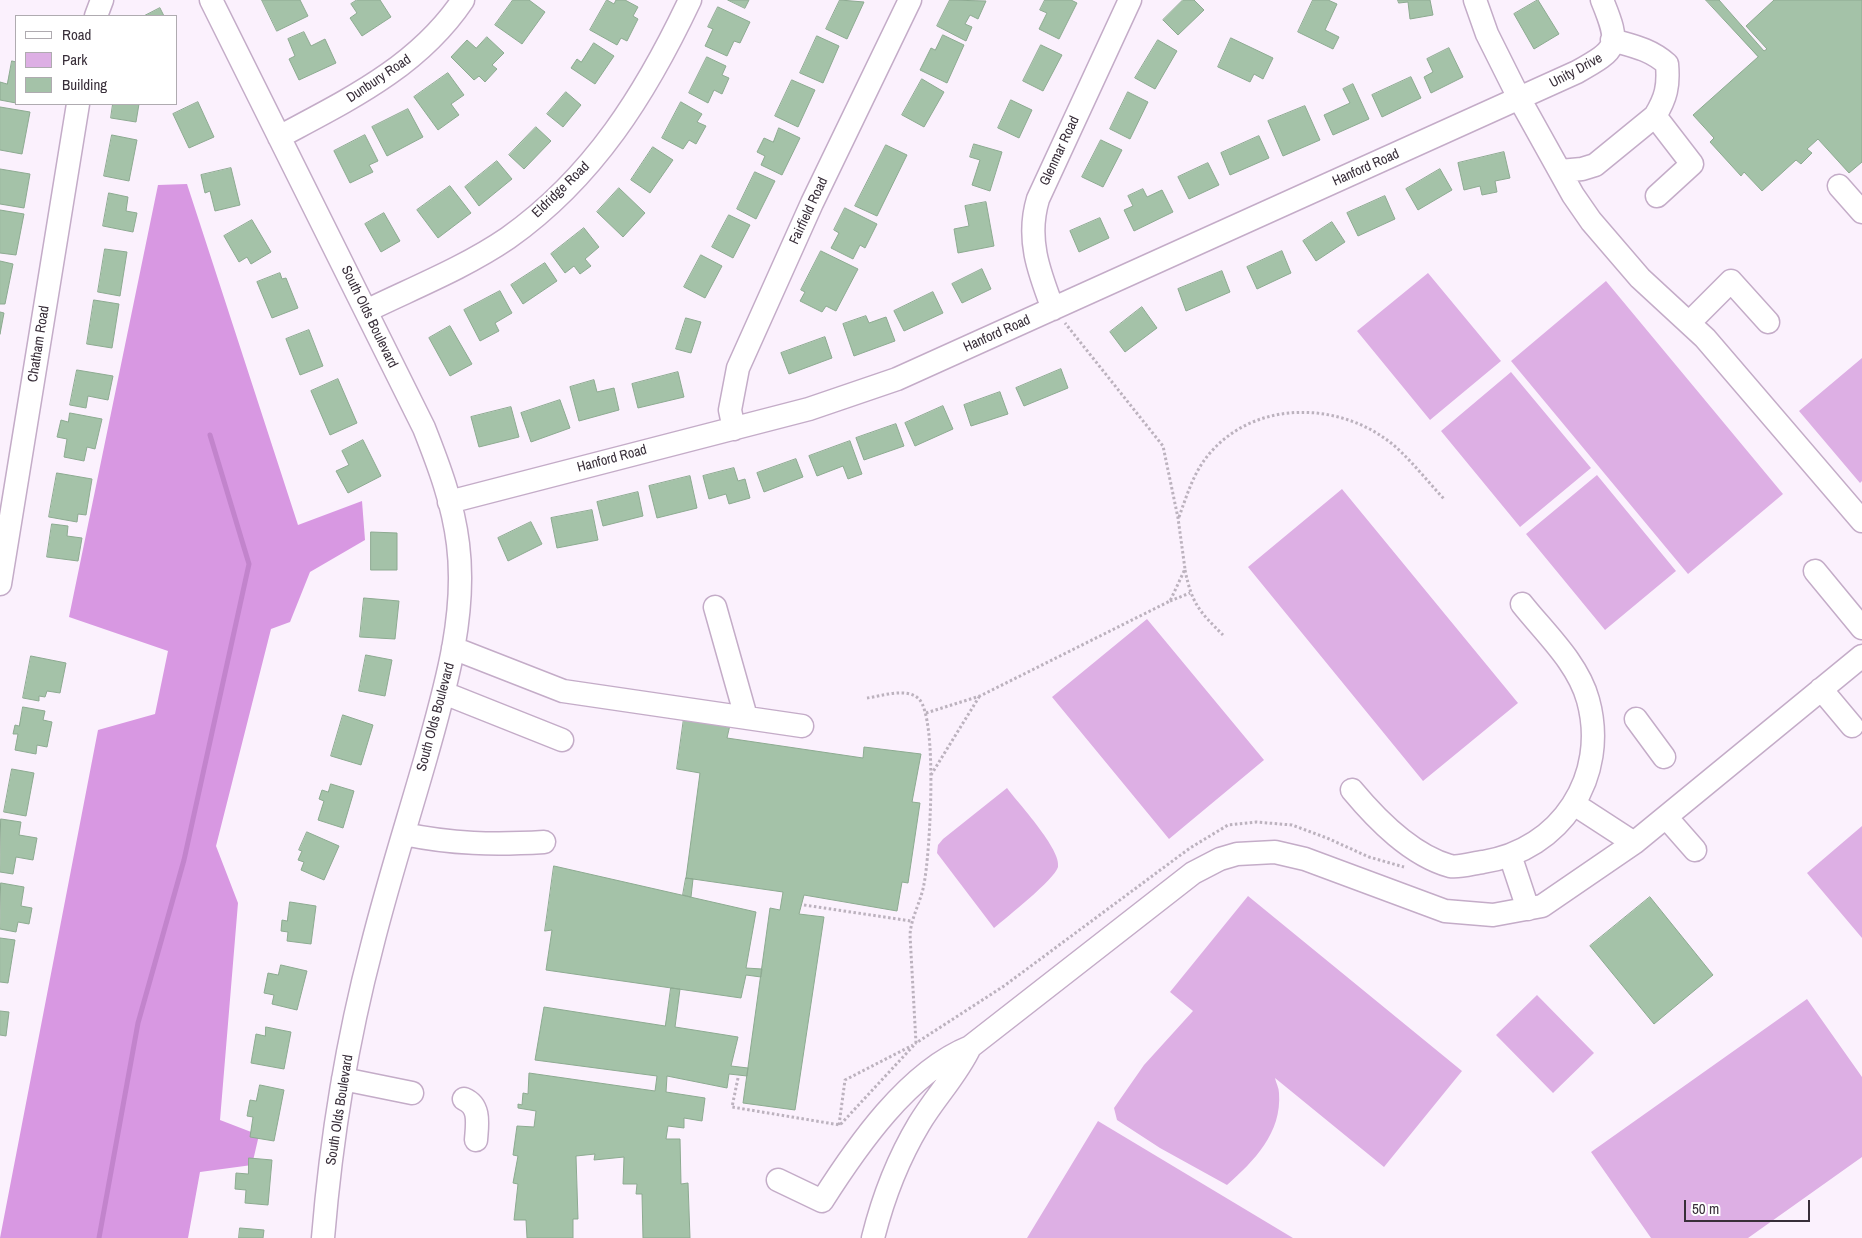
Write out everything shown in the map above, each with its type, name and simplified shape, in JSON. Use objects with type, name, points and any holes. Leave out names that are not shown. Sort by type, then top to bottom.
[{"type":"street","points":[[96,15],[102,0]]},
{"type":"street","name":"South Olds Boulevard","points":[[211,0],[424,428],[440,466],[449,502],[459,558],[458,611],[444,694],[372,945],[343,1079],[323,1238]]},
{"type":"street","name":"Dunbury Road","points":[[279,137],[381,81],[431,40],[463,0]]},
{"type":"street","name":"Eldridge Road","points":[[366,312],[481,254],[532,220],[562,193],[603,147],[644,91],[690,0]]},
{"type":"street","name":"Fairfield Road","points":[[734,429],[730,410],[738,368],[812,203],[910,0]]},
{"type":"street","name":"Glenmar Road","points":[[1054,309],[1034,252],[1032,231],[1034,213],[1038,199],[1130,0]]},
{"type":"street","points":[[1475,0],[1487,34],[1519,98],[1591,222],[1608,244],[1640,278],[1705,338],[1862,521]]},
{"type":"street","name":"Unity Drive","points":[[1519,98],[1577,72],[1606,55],[1612,48],[1613,31],[1602,0]]},
{"type":"street","points":[[1560,171],[1582,169],[1595,165],[1655,116],[1664,101],[1669,84],[1667,64],[1655,54],[1644,49],[1612,40]]},
{"type":"street","name":"Hanford Road","points":[[449,502],[734,429],[859,393],[897,379],[1519,98]]},
{"type":"street","name":"Chatham Road","points":[[0,584],[78,105]]},
{"type":"street","points":[[1655,116],[1692,164],[1656,196]]},
{"type":"street","points":[[1839,186],[1862,212]]},
{"type":"street","points":[[1689,323],[1731,281],[1768,322]]},
{"type":"street","points":[[1815,571],[1862,628]]},
{"type":"street","points":[[1352,790],[1374,816],[1412,848],[1451,867],[1498,860],[1528,848],[1562,821],[1574,804],[1587,770],[1593,737],[1588,698],[1574,669],[1522,604]]},
{"type":"street","points":[[715,607],[744,712]]},
{"type":"street","points":[[453,648],[563,691],[744,712],[802,726]]},
{"type":"street","points":[[778,1180],[822,1200],[866,1137],[895,1103],[952,1054],[970,1047],[1180,882],[1207,864],[1237,854],[1274,852],[1305,859],[1445,911],[1493,915],[1546,904],[1634,844],[1862,656]]},
{"type":"street","points":[[1821,689],[1852,726]]},
{"type":"street","points":[[444,694],[562,740]]},
{"type":"street","points":[[1636,719],[1664,757]]},
{"type":"street","points":[[1574,804],[1634,844]]},
{"type":"street","points":[[1666,817],[1695,850]]},
{"type":"street","points":[[404,834],[450,842],[495,844],[544,842]]},
{"type":"street","points":[[1510,854],[1528,909]]},
{"type":"street","points":[[873,1238],[887,1191],[907,1145],[937,1095],[961,1065],[970,1047]]},
{"type":"street","points":[[343,1079],[412,1093]]},
{"type":"street","points":[[464,1099],[475,1108],[476,1140]]},
{"type":"path","points":[[1054,309],[1163,446],[1178,518],[1190,593],[1197,608],[1223,635]]},
{"type":"path","points":[[1178,518],[1190,485],[1210,453],[1232,434],[1260,420],[1286,412],[1319,412],[1350,420],[1374,433],[1398,449],[1444,500]]},
{"type":"path","points":[[1170,601],[1185,569]]},
{"type":"path","points":[[926,713],[980,696],[1170,601],[1190,593]]},
{"type":"path","points":[[839,1125],[916,1044],[911,921],[918,910],[924,884],[932,800],[926,713],[918,698],[905,692],[867,698]]},
{"type":"path","points":[[930,776],[980,696]]},
{"type":"path","points":[[839,1125],[845,1080],[916,1044],[1004,986],[1190,848],[1228,825],[1256,822],[1292,825],[1328,838],[1369,857],[1408,868]]},
{"type":"path","points":[[804,905],[911,921]]},
{"type":"path","points":[[738,1078],[732,1107],[839,1125]]},
{"type":"green space","points":[[1428,273],[1501,361],[1430,420],[1357,331]]},
{"type":"green space","points":[[1606,281],[1783,494],[1688,574],[1511,361]]},
{"type":"green space","points":[[1862,358],[1862,481],[1860,483],[1799,411]]},
{"type":"green space","points":[[1511,372],[1591,468],[1520,527],[1441,431]]},
{"type":"green space","points":[[1597,475],[1676,571],[1605,630],[1526,534]]},
{"type":"green space","points":[[1342,489],[1518,703],[1423,781],[1248,567]]},
{"type":"green space","points":[[1147,619],[1264,760],[1169,839],[1052,697]]},
{"type":"green space","points":[[1007,788],[1047,838],[1057,859],[1058,867],[1055,873],[1039,889],[994,928],[937,853],[938,845],[943,839]]},
{"type":"green space","points":[[1862,826],[1862,938],[1807,873]]},
{"type":"green space","points":[[1248,896],[1462,1071],[1384,1167],[1275,1078],[1279,1091],[1279,1107],[1271,1133],[1256,1156],[1227,1185],[1160,1148],[1117,1120],[1114,1108],[1144,1065],[1193,1011],[1170,992]]},
{"type":"green space","points":[[1537,995],[1594,1053],[1553,1093],[1496,1035]]},
{"type":"green space","points":[[1807,999],[1862,1077],[1862,1157],[1748,1238],[1651,1238],[1591,1152]]},
{"type":"green space","points":[[1098,1121],[1293,1238],[1027,1238]]},
{"type":"shaded area","points":[[187,184],[298,525],[362,501],[365,540],[310,572],[290,622],[271,629],[216,846],[238,903],[220,1120],[259,1135],[252,1165],[200,1172],[188,1238],[0,1238],[98,730],[155,714],[168,651],[69,617],[158,185]]},
{"type":"building","points":[[262,0],[300,0],[308,16],[277,31]]},
{"type":"building","points":[[357,0],[380,0],[391,17],[362,36],[350,18],[357,13],[351,4]]},
{"type":"building","points":[[513,0],[529,0],[545,12],[522,44],[495,25]]},
{"type":"building","points":[[607,0],[614,4],[616,0],[625,0],[638,7],[633,16],[638,19],[627,41],[621,38],[617,45],[590,30]]},
{"type":"building","points":[[728,0],[749,0],[745,8]]},
{"type":"building","points":[[840,0],[864,2],[847,39],[826,29]]},
{"type":"building","points":[[950,0],[986,1],[978,19],[970,15],[965,24],[972,27],[966,41],[937,26]]},
{"type":"building","points":[[1045,0],[1071,0],[1077,3],[1059,39],[1039,29],[1047,13],[1040,10]]},
{"type":"building","points":[[1183,0],[1194,0],[1204,10],[1178,35],[1163,20]]},
{"type":"building","points":[[1313,0],[1328,0],[1337,4],[1325,30],[1339,37],[1333,49],[1298,32]]},
{"type":"building","points":[[1398,0],[1430,0],[1433,15],[1410,19],[1408,2],[1399,3]]},
{"type":"building","points":[[1538,0],[1559,34],[1534,49],[1514,14]]},
{"type":"building","points":[[1706,0],[1719,0],[1764,51],[1767,49],[1746,26],[1774,0],[1862,0],[1862,162],[1849,173],[1818,139],[1807,149],[1812,153],[1801,164],[1796,160],[1762,191],[1744,172],[1741,176],[1710,142],[1714,138],[1693,115],[1758,57]]},
{"type":"building","points":[[718,7],[750,22],[740,43],[734,41],[727,56],[705,46],[713,29],[708,27]]},
{"type":"building","points":[[160,8],[164,15],[146,15]]},
{"type":"building","points":[[304,32],[311,46],[325,39],[336,63],[299,80],[289,59],[295,56],[288,39]]},
{"type":"building","points":[[943,35],[964,45],[947,83],[920,70],[931,48],[935,50]]},
{"type":"building","points":[[817,36],[839,46],[823,83],[800,73]]},
{"type":"building","points":[[487,37],[504,53],[492,65],[497,69],[485,82],[479,76],[474,80],[451,57],[467,40],[476,48]]},
{"type":"building","points":[[1231,38],[1273,58],[1263,79],[1254,74],[1250,82],[1218,67]]},
{"type":"building","points":[[1158,40],[1177,51],[1155,89],[1135,78]]},
{"type":"building","points":[[594,43],[614,56],[595,84],[571,68],[577,59],[581,62]]},
{"type":"building","points":[[1041,45],[1062,55],[1043,91],[1023,81]]},
{"type":"building","points":[[1449,48],[1463,77],[1431,93],[1424,77],[1433,72],[1427,59]]},
{"type":"building","points":[[707,57],[726,66],[722,75],[729,78],[722,94],[714,90],[708,103],[689,93]]},
{"type":"building","points":[[12,61],[15,62],[15,103],[0,100],[0,82],[7,84]]},
{"type":"building","points":[[448,73],[464,95],[451,104],[459,115],[438,130],[414,97]]},
{"type":"building","points":[[1411,77],[1421,98],[1382,117],[1372,95]]},
{"type":"building","points":[[922,79],[944,92],[924,127],[902,115]]},
{"type":"building","points":[[792,80],[815,90],[798,127],[775,116]]},
{"type":"building","points":[[1353,84],[1369,119],[1333,135],[1324,115],[1350,103],[1343,89]]},
{"type":"building","points":[[566,92],[581,105],[563,127],[547,114]]},
{"type":"building","points":[[1128,92],[1148,102],[1130,139],[1110,129]]},
{"type":"building","points":[[1011,100],[1032,110],[1019,138],[998,128]]},
{"type":"building","points":[[198,102],[214,137],[189,148],[173,114]]},
{"type":"building","points":[[681,102],[702,114],[697,122],[706,126],[696,144],[689,140],[683,149],[662,138]]},
{"type":"building","points":[[113,105],[139,105],[136,122],[111,118]]},
{"type":"building","points":[[1305,106],[1320,140],[1283,156],[1268,121]]},
{"type":"building","points":[[0,107],[30,112],[22,154],[0,150]]},
{"type":"building","points":[[408,109],[423,137],[387,156],[372,127]]},
{"type":"building","points":[[536,127],[551,141],[524,169],[509,155]]},
{"type":"building","points":[[779,128],[800,138],[782,175],[761,165],[765,156],[757,152],[764,138],[773,142]]},
{"type":"building","points":[[112,135],[137,140],[129,181],[104,176]]},
{"type":"building","points":[[365,135],[378,161],[369,165],[373,172],[350,183],[334,151]]},
{"type":"building","points":[[1259,136],[1269,158],[1230,175],[1221,153]]},
{"type":"building","points":[[1101,140],[1122,150],[1103,187],[1082,177]]},
{"type":"building","points":[[974,144],[1002,152],[990,191],[972,185],[980,160],[970,157]]},
{"type":"building","points":[[886,145],[907,155],[877,216],[855,206]]},
{"type":"building","points":[[653,147],[673,160],[650,193],[631,180]]},
{"type":"building","points":[[1504,152],[1510,178],[1495,181],[1497,192],[1482,195],[1480,186],[1464,190],[1458,163]]},
{"type":"building","points":[[497,161],[512,179],[479,206],[465,187]]},
{"type":"building","points":[[1208,163],[1219,185],[1189,199],[1178,177]]},
{"type":"building","points":[[231,168],[240,205],[215,211],[210,191],[205,193],[201,175]]},
{"type":"building","points":[[0,169],[30,174],[24,208],[0,204]]},
{"type":"building","points":[[1440,169],[1452,190],[1418,210],[1406,189]]},
{"type":"building","points":[[755,172],[775,181],[756,219],[737,209]]},
{"type":"building","points":[[450,186],[471,213],[438,238],[417,210]]},
{"type":"building","points":[[619,188],[645,213],[623,237],[597,212]]},
{"type":"building","points":[[1143,189],[1147,197],[1162,190],[1173,212],[1134,231],[1124,210],[1133,206],[1128,196]]},
{"type":"building","points":[[109,193],[128,197],[126,211],[137,213],[133,232],[103,226]]},
{"type":"building","points":[[1385,196],[1395,219],[1358,236],[1347,213]]},
{"type":"building","points":[[986,202],[994,246],[958,253],[954,229],[969,226],[965,206]]},
{"type":"building","points":[[845,208],[877,224],[865,248],[860,245],[853,259],[831,248],[839,233],[834,230]]},
{"type":"building","points":[[0,210],[24,214],[16,255],[0,253]]},
{"type":"building","points":[[384,213],[400,241],[381,252],[365,224]]},
{"type":"building","points":[[729,215],[750,225],[733,258],[712,247]]},
{"type":"building","points":[[1100,218],[1109,238],[1079,252],[1070,231]]},
{"type":"building","points":[[252,220],[271,252],[251,264],[247,257],[239,262],[224,236]]},
{"type":"building","points":[[1332,222],[1345,242],[1316,261],[1303,241]]},
{"type":"building","points":[[584,228],[599,247],[585,259],[591,266],[580,274],[574,266],[565,273],[551,254]]},
{"type":"building","points":[[105,249],[127,252],[120,296],[98,292]]},
{"type":"building","points":[[821,251],[858,269],[836,311],[826,306],[822,312],[800,301],[805,292],[801,290]]},
{"type":"building","points":[[1282,251],[1291,273],[1257,289],[1247,267]]},
{"type":"building","points":[[701,255],[722,266],[705,298],[684,287]]},
{"type":"building","points":[[0,261],[13,264],[5,304],[0,304]]},
{"type":"building","points":[[545,263],[557,281],[523,304],[511,285]]},
{"type":"building","points":[[982,269],[991,289],[962,303],[952,284]]},
{"type":"building","points":[[1222,271],[1230,292],[1186,311],[1178,289]]},
{"type":"building","points":[[280,273],[282,279],[286,278],[298,308],[272,318],[257,282]]},
{"type":"building","points":[[500,291],[512,313],[495,323],[499,331],[480,341],[464,310]]},
{"type":"building","points":[[933,292],[943,313],[904,331],[894,311]]},
{"type":"building","points":[[94,300],[119,304],[112,348],[87,344]]},
{"type":"building","points":[[1142,307],[1157,328],[1125,352],[1110,332]]},
{"type":"building","points":[[0,312],[4,313],[0,334]]},
{"type":"building","points":[[866,316],[869,323],[886,317],[895,341],[854,356],[843,324]]},
{"type":"building","points":[[686,318],[701,322],[691,353],[676,349]]},
{"type":"building","points":[[450,326],[472,364],[450,376],[429,338]]},
{"type":"building","points":[[309,330],[323,366],[300,375],[286,339]]},
{"type":"building","points":[[825,337],[832,358],[789,374],[781,353]]},
{"type":"building","points":[[1061,369],[1068,388],[1024,406],[1016,388]]},
{"type":"building","points":[[77,370],[113,376],[108,400],[88,396],[86,408],[70,405]]},
{"type":"building","points":[[678,372],[684,397],[638,408],[632,384]]},
{"type":"building","points":[[338,379],[357,423],[330,435],[311,391]]},
{"type":"building","points":[[594,380],[597,392],[614,388],[619,410],[579,421],[570,387]]},
{"type":"building","points":[[1000,392],[1008,414],[971,426],[964,405]]},
{"type":"building","points":[[560,400],[570,428],[531,442],[521,413]]},
{"type":"building","points":[[943,406],[953,429],[915,446],[905,423]]},
{"type":"building","points":[[511,407],[519,437],[479,447],[471,417]]},
{"type":"building","points":[[70,413],[102,419],[95,449],[87,447],[84,461],[64,457],[67,439],[57,437],[61,420],[68,422]]},
{"type":"building","points":[[896,424],[904,446],[864,460],[856,438]]},
{"type":"building","points":[[363,440],[381,476],[348,493],[336,471],[349,465],[342,451]]},
{"type":"building","points":[[850,441],[862,474],[848,479],[843,466],[817,476],[809,456]]},
{"type":"building","points":[[796,459],[803,477],[764,492],[757,473]]},
{"type":"building","points":[[734,468],[738,481],[745,479],[750,498],[729,504],[726,494],[709,499],[703,476]]},
{"type":"building","points":[[57,473],[92,479],[86,515],[78,514],[77,522],[49,517]]},
{"type":"building","points":[[690,476],[697,508],[657,518],[649,486]]},
{"type":"building","points":[[638,492],[643,516],[603,526],[597,502]]},
{"type":"building","points":[[592,510],[598,540],[557,548],[551,518]]},
{"type":"building","points":[[531,522],[542,544],[508,561],[498,538]]},
{"type":"building","points":[[52,524],[68,526],[67,536],[82,538],[78,561],[47,557]]},
{"type":"building","points":[[371,532],[397,533],[397,570],[371,570]]},
{"type":"building","points":[[364,598],[399,601],[395,639],[360,637]]},
{"type":"building","points":[[366,655],[392,660],[385,696],[359,691]]},
{"type":"building","points":[[31,656],[66,663],[60,693],[47,691],[45,697],[39,696],[39,701],[23,698]]},
{"type":"building","points":[[23,707],[45,711],[43,720],[52,722],[47,747],[37,745],[36,754],[15,750],[18,734],[13,734],[15,725],[19,726]]},
{"type":"building","points":[[343,715],[373,725],[361,765],[331,756]]},
{"type":"building","points":[[684,718],[730,725],[727,738],[863,758],[864,747],[921,754],[912,802],[920,803],[908,883],[902,882],[897,911],[804,895],[799,914],[824,917],[795,1110],[743,1103],[770,908],[780,910],[783,892],[686,878],[700,773],[677,769]]},
{"type":"building","points":[[12,769],[34,773],[26,816],[4,812]]},
{"type":"building","points":[[331,784],[354,791],[343,828],[318,820],[324,801],[319,799],[322,790],[328,792]]},
{"type":"building","points":[[1,819],[21,822],[19,835],[37,838],[33,860],[16,857],[13,874],[0,872]]},
{"type":"building","points":[[307,832],[339,846],[324,880],[301,870],[304,862],[298,860],[302,851],[299,850]]},
{"type":"building","points":[[554,866],[756,912],[746,968],[762,969],[761,977],[746,975],[741,998],[546,970],[552,930],[545,931]]},
{"type":"building","points":[[686,878],[693,879],[691,897],[683,895]]},
{"type":"building","points":[[1,883],[24,887],[21,906],[32,908],[29,924],[18,922],[16,932],[0,929]]},
{"type":"building","points":[[1650,897],[1713,975],[1654,1024],[1590,946]]},
{"type":"building","points":[[290,902],[316,906],[311,944],[287,941],[288,932],[281,931],[282,920],[287,921]]},
{"type":"building","points":[[0,938],[15,940],[8,983],[0,982]]},
{"type":"building","points":[[281,965],[307,971],[297,1010],[272,1004],[274,995],[264,993],[268,973],[278,975]]},
{"type":"building","points":[[671,988],[680,989],[675,1027],[738,1037],[731,1066],[748,1068],[747,1076],[729,1074],[727,1088],[667,1076],[666,1092],[705,1098],[702,1121],[684,1118],[684,1128],[668,1126],[666,1139],[680,1139],[681,1184],[688,1183],[690,1238],[643,1238],[642,1194],[636,1194],[637,1184],[623,1184],[624,1157],[594,1160],[595,1154],[576,1156],[578,1219],[573,1219],[573,1238],[527,1238],[526,1220],[514,1220],[518,1184],[513,1183],[518,1156],[513,1155],[517,1126],[534,1127],[536,1111],[518,1108],[518,1104],[522,1105],[523,1093],[528,1094],[529,1073],[655,1091],[657,1076],[535,1060],[544,1007],[665,1026]]},
{"type":"building","points":[[0,1011],[9,1012],[6,1036],[0,1035]]},
{"type":"building","points":[[266,1027],[291,1032],[284,1069],[251,1063],[256,1034],[265,1036]]},
{"type":"building","points":[[260,1085],[284,1090],[274,1141],[250,1137],[253,1117],[247,1116],[250,1100],[256,1101]]},
{"type":"building","points":[[249,1158],[272,1160],[268,1205],[245,1203],[246,1190],[235,1189],[236,1173],[248,1174]]},
{"type":"building","points":[[240,1228],[264,1230],[263,1238],[239,1238]]},
{"type":"waterway","points":[[99,1238],[138,1023],[184,860],[249,564],[210,435]]}]
